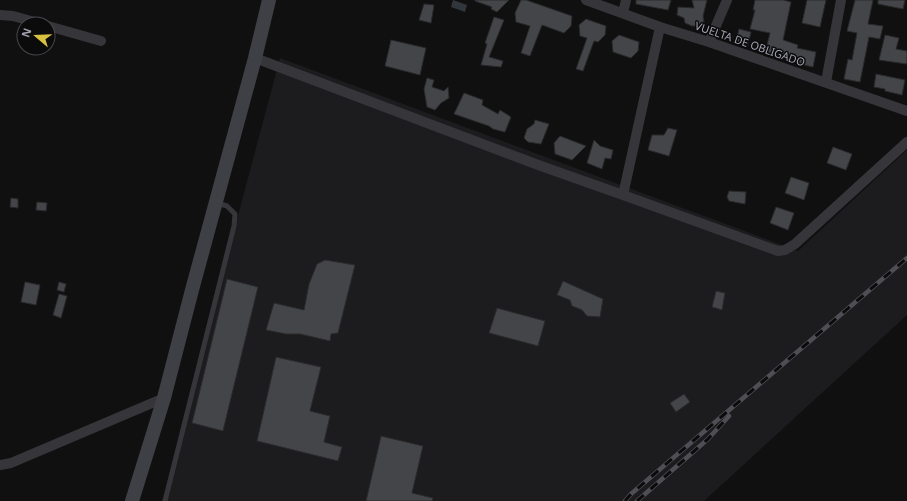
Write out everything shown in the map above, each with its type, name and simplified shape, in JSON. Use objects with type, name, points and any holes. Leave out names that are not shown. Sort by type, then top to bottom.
[{"type":"main road","points":[[132,501],[164,398],[255,58],[269,0]]},
{"type":"street","name":"VUELTA DE OBLIGADO","points":[[586,0],[660,27],[709,42],[907,111]]},
{"type":"street","points":[[623,13],[626,0]]},
{"type":"street","points":[[709,42],[727,0]]},
{"type":"street","points":[[826,82],[841,0]]},
{"type":"street","points":[[0,15],[16,17]]},
{"type":"street","points":[[623,195],[660,27]]},
{"type":"street","points":[[56,28],[101,41]]},
{"type":"street","points":[[255,58],[541,166],[778,251],[785,250],[795,244],[907,142]]},
{"type":"street","points":[[0,465],[11,463],[164,398]]},
{"type":"lane","points":[[165,501],[234,226],[236,214],[227,206],[216,202]]},
{"type":"shaded area","points":[[453,0],[467,5],[465,12],[451,7]]},
{"type":"shaded area","points":[[280,58],[798,251],[907,150],[907,315],[704,501],[162,501]]},
{"type":"building","points":[[475,0],[509,0],[497,12],[491,9],[492,7]]},
{"type":"building","points":[[521,0],[526,0],[572,16],[571,26],[564,33],[542,25],[530,56],[521,53],[530,26],[516,22],[515,13]]},
{"type":"building","points":[[636,0],[671,0],[668,10],[636,4]]},
{"type":"building","points":[[692,0],[707,0],[703,16],[704,23],[699,26],[692,26],[685,23],[684,18],[677,15],[678,7],[694,8]]},
{"type":"building","points":[[755,0],[783,0],[791,2],[783,40],[798,45],[797,48],[816,52],[813,67],[796,63],[797,58],[780,54],[779,58],[765,54],[770,33],[750,29],[755,10],[753,10]]},
{"type":"building","points":[[807,0],[826,0],[820,27],[802,23]]},
{"type":"building","points":[[855,0],[873,0],[868,24],[883,26],[880,39],[869,37],[860,82],[844,79],[848,59],[852,60],[857,33],[847,31]]},
{"type":"building","points":[[878,0],[905,0],[903,9],[878,4]]},
{"type":"building","points":[[424,4],[434,5],[431,23],[419,20]]},
{"type":"building","points":[[494,17],[504,20],[489,57],[503,61],[501,67],[481,65],[487,44],[485,43]]},
{"type":"building","points":[[586,19],[606,26],[605,35],[598,42],[594,41],[583,71],[576,69],[587,38],[580,36],[579,25]]},
{"type":"building","points":[[739,29],[751,32],[748,45],[736,42]]},
{"type":"building","points":[[619,35],[639,42],[638,51],[631,58],[613,52],[612,41]]},
{"type":"building","points":[[885,35],[899,38],[896,49],[907,51],[907,64],[879,60]]},
{"type":"building","points":[[391,40],[426,48],[420,75],[385,66]]},
{"type":"building","points":[[876,74],[905,80],[902,95],[874,87]]},
{"type":"building","points":[[427,78],[434,80],[432,87],[444,91],[448,87],[449,98],[441,103],[435,110],[427,107],[424,89]]},
{"type":"building","points":[[464,93],[483,100],[482,105],[498,114],[500,110],[511,117],[505,132],[454,114]]},
{"type":"building","points":[[535,120],[549,124],[541,144],[528,142],[524,138],[527,129],[534,124]]},
{"type":"building","points":[[668,128],[677,130],[669,156],[648,150],[652,135],[664,135]]},
{"type":"building","points":[[560,136],[586,146],[572,160],[555,154],[554,143]]},
{"type":"building","points":[[594,140],[600,146],[613,150],[611,159],[605,158],[602,169],[587,163]]},
{"type":"building","points":[[833,147],[852,154],[846,170],[827,163]]},
{"type":"building","points":[[791,177],[809,183],[804,200],[785,193]]},
{"type":"building","points":[[729,191],[746,192],[745,204],[729,201],[727,197]]},
{"type":"building","points":[[11,198],[18,199],[18,208],[10,207]]},
{"type":"building","points":[[37,202],[47,203],[46,211],[36,210]]},
{"type":"building","points":[[776,207],[794,213],[788,230],[770,223]]},
{"type":"building","points":[[325,260],[355,265],[338,333],[331,334],[330,341],[300,334],[286,334],[266,330],[274,303],[304,310],[309,284],[317,264]]},
{"type":"building","points":[[227,279],[258,287],[223,431],[192,423]]},
{"type":"building","points":[[563,281],[603,299],[600,317],[587,316],[582,310],[572,306],[570,300],[557,295]]},
{"type":"building","points":[[25,282],[40,285],[36,305],[21,302]]},
{"type":"building","points":[[59,282],[66,284],[64,292],[57,290]]},
{"type":"building","points":[[716,291],[725,293],[722,310],[712,307]]},
{"type":"building","points":[[59,294],[67,296],[61,318],[53,315]]},
{"type":"building","points":[[497,308],[545,321],[538,346],[489,333]]},
{"type":"building","points":[[276,357],[321,367],[310,411],[330,416],[324,442],[342,447],[338,461],[257,441]]},
{"type":"building","points":[[684,394],[690,402],[676,412],[670,403]]},
{"type":"building","points":[[381,436],[423,446],[412,493],[433,498],[432,501],[366,501]]},
{"type":"railway","points":[[625,501],[631,494],[907,258]]},
{"type":"railway","points":[[637,501],[708,439],[729,416]]}]
